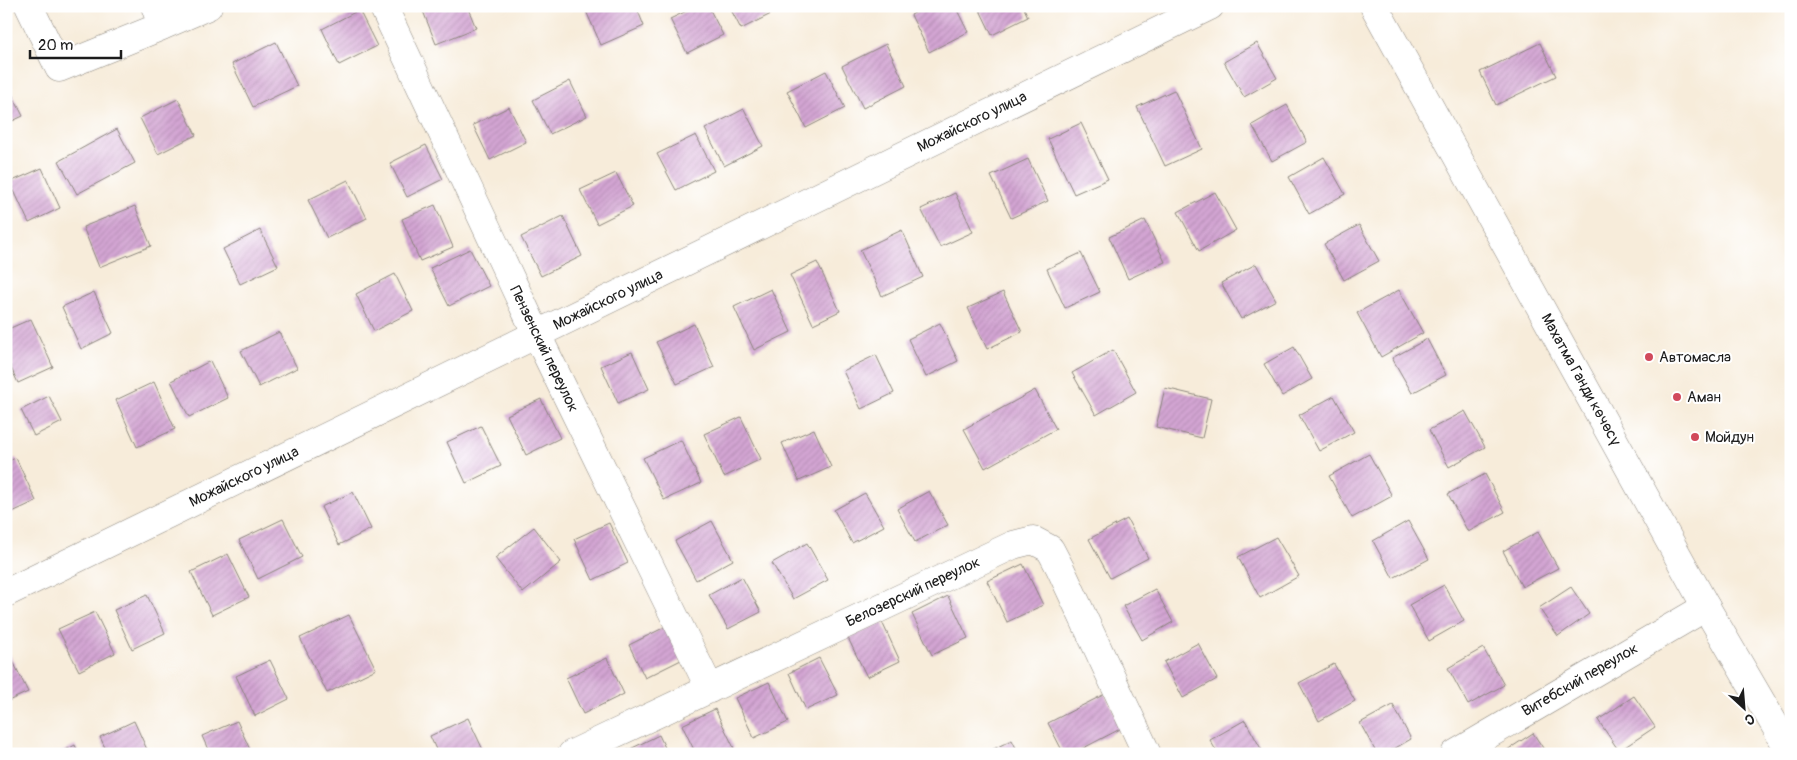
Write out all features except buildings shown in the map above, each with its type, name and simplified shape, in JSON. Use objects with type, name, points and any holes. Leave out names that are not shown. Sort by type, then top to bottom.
[{"type":"street","points":[[29,6],[59,68],[158,16],[208,6]]},
{"type":"street","name":"Пензенский переулок","points":[[384,6],[537,335],[710,689]]},
{"type":"street","name":"Можайского улица","points":[[6,593],[1210,6]]},
{"type":"street","name":"Махатма Ганди көчөсү","points":[[1374,6],[1706,607],[1784,726],[1791,753]]},
{"type":"street","name":"Белозерский переулок","points":[[572,754],[1013,545],[1033,540],[1050,549],[1147,754]]},
{"type":"street","name":"Витебский переулок","points":[[1455,754],[1706,607]]},
{"type":"place","name":"Автомасла","points":[[1649,357]]},
{"type":"place","name":"Аман","points":[[1677,397]]},
{"type":"place","name":"Мойдун","points":[[1695,437]]}]
